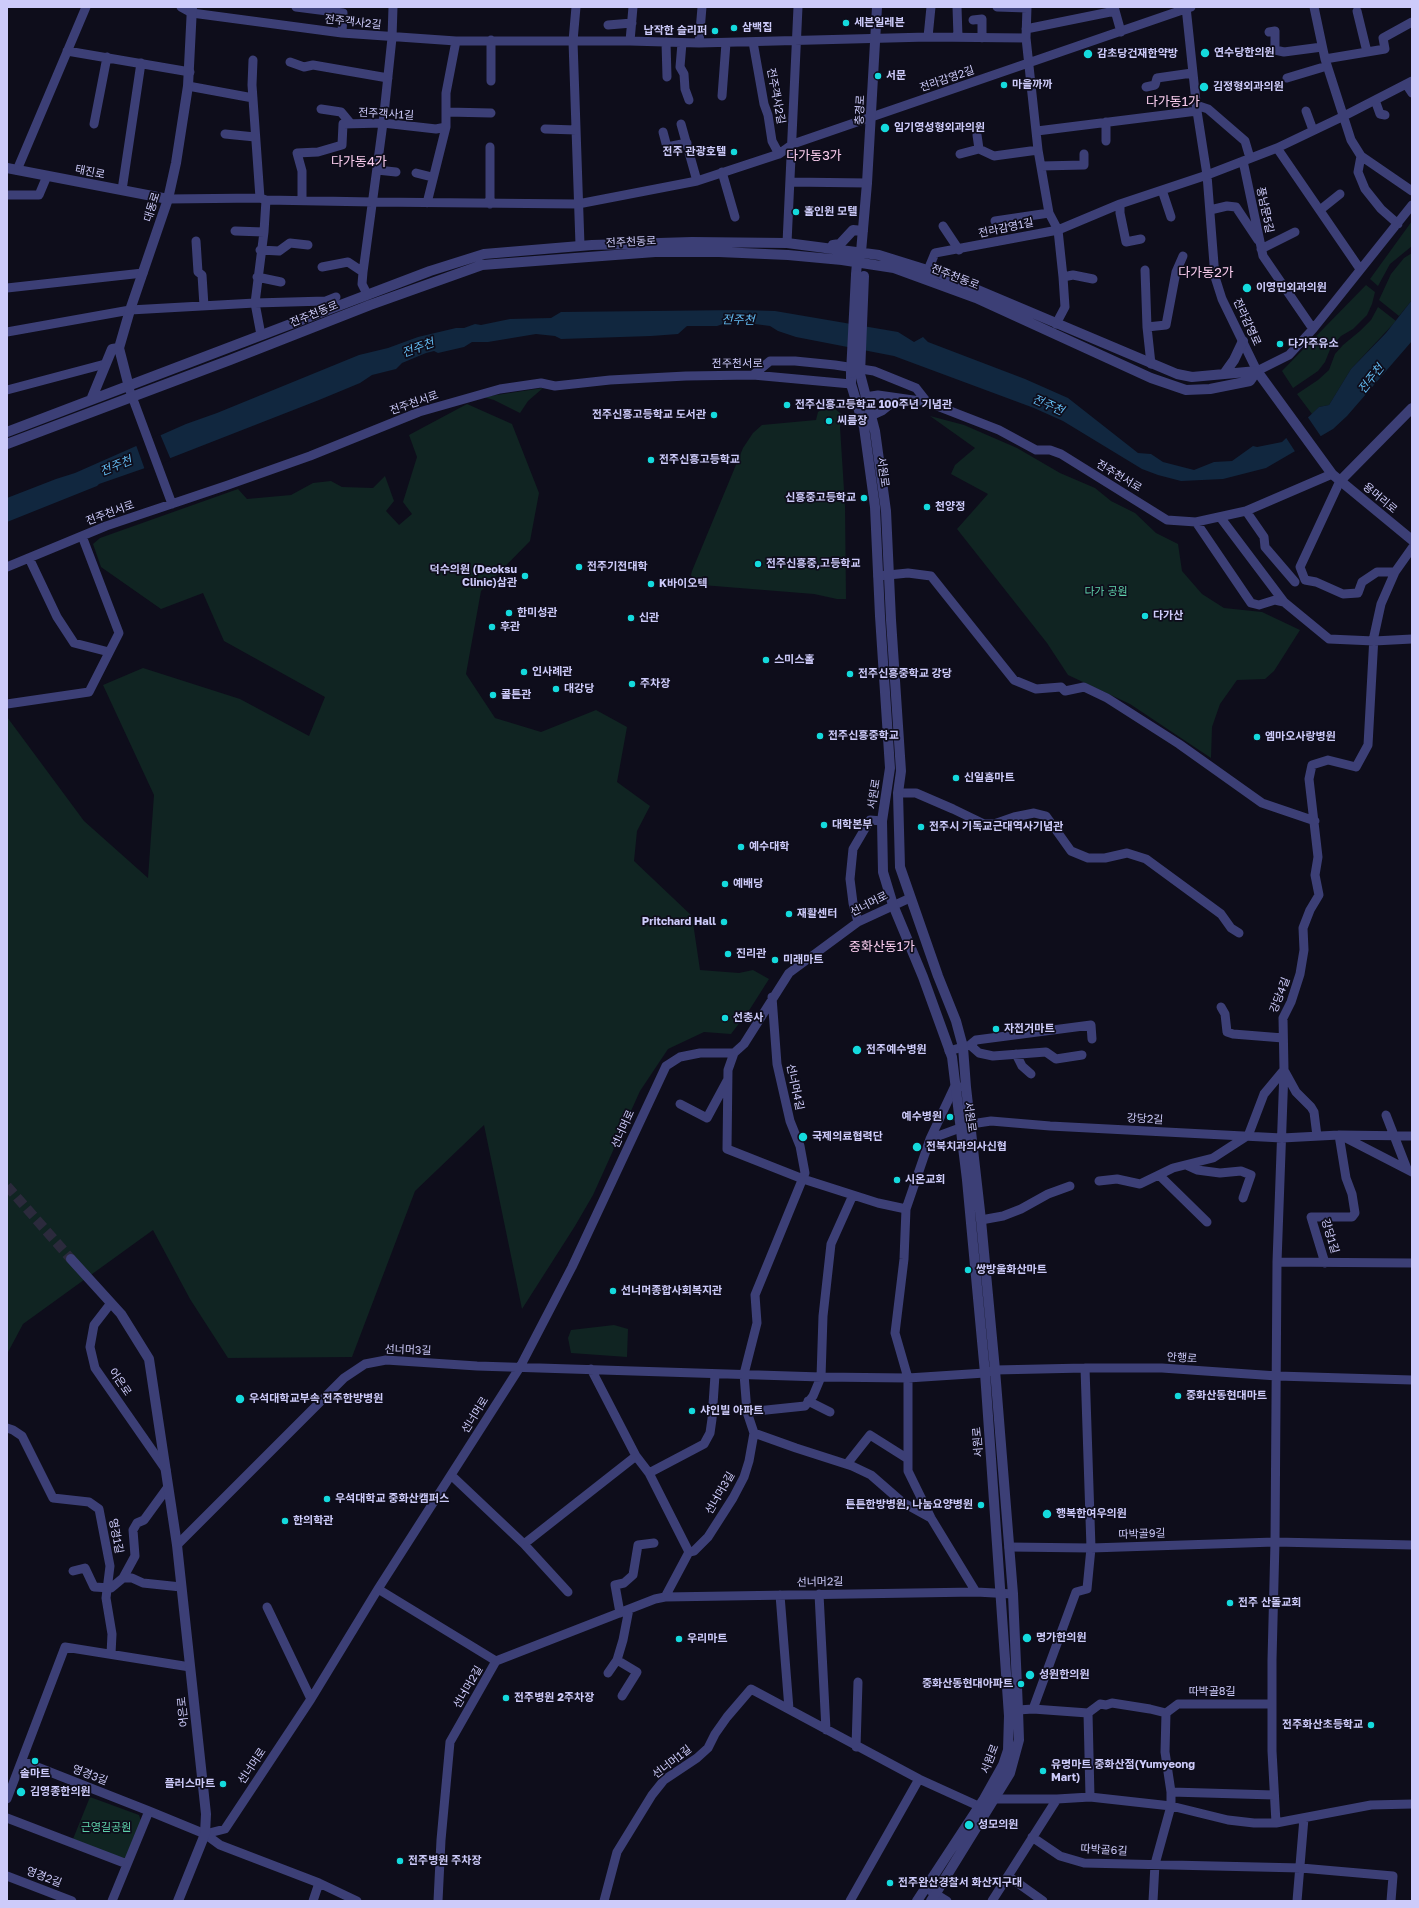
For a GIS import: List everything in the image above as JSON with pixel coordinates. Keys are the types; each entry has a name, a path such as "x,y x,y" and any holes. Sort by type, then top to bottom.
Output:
{"street":[{"path":"12,169 86,7"},
{"path":"181,7 192,10"},
{"path":"296,7 343,13 342,33"},
{"name":"전주객사2길","path":"367,294 362,284 363,272 383,123 392,38 393,7"},
{"path":"576,7 573,42 580,245"},
{"path":"630,41 633,7"},
{"path":"699,43 702,7"},
{"name":"전주객사2길","path":"793,144 798,7"},
{"name":"충경로","path":"855,374 861,252 872,117 877,7"},
{"path":"928,37 931,7"},
{"path":"957,7 958,37"},
{"path":"997,7 1027,7 1026,34 1038,150 1048,214 1058,230 1061,254 1064,307 1056,324"},
{"name":"전라감영2길","path":"872,117 1121,32 1188,7"},
{"name":"전라감영로","path":"1188,7 1192,73 1207,175 1215,277 1222,299 1257,371"},
{"path":"1314,7 1326,63 1344,116 1350,140 1361,156 1412,190"},
{"path":"876,38 982,38 1026,34 1093,11 1115,9 1121,32"},
{"name":"전주객사2길","path":"192,10 342,33 392,38 456,41 630,41 726,43 796,42 876,38"},
{"name":"대동로","path":"119,348 130,310 168,199 176,163 190,72 192,10"},
{"path":"1357,11 1367,52"},
{"path":"973,20 982,20 982,38"},
{"path":"1288,78 1326,63 1384,48 1383,38 1412,22"},
{"path":"608,25 632,23"},
{"path":"1269,32 1275,32 1275,50 1284,52 1322,47"},
{"path":"491,40 491,81"},
{"path":"427,203 432,177 446,128 446,93 456,41"},
{"path":"666,42 667,77"},
{"name":"전주객사2길","path":"754,42 764,104 768,115 772,141 779,154"},
{"path":"682,43 680,67 684,74 685,89 689,100"},
{"path":"722,96 726,43"},
{"path":"67,51 190,72"},
{"path":"94,124 107,58"},
{"path":"253,60 252,98 255,137 263,199 264,232 260,250 255,303 262,335"},
{"path":"290,62 304,67 313,65 388,78"},
{"path":"122,190 141,63"},
{"path":"1146,87 1155,85 1157,78 1192,73"},
{"path":"1207,175 1277,148 1344,116 1409,82 1412,93"},
{"path":"188,86 252,98"},
{"path":"1375,100 1380,114 1385,115"},
{"path":"1037,130 1106,122 1197,108"},
{"name":"풍남문5길","path":"1197,108 1208,109 1245,140 1246,160 1263,256 1313,328"},
{"path":"321,109 341,112 351,124"},
{"path":"1306,111 1313,130"},
{"path":"447,112 491,113"},
{"path":"168,199 578,204 697,181 779,154 793,144 872,117"},
{"path":"1106,122 1106,140"},
{"name":"전주객사1길","path":"302,200 302,171 297,153 318,152 342,144 343,124 383,123 436,129 446,128"},
{"path":"681,124 697,181"},
{"path":"545,129 576,130"},
{"path":"664,132 667,146 687,143"},
{"path":"225,134 255,137"},
{"path":"977,135 979,149"},
{"path":"787,243 793,144"},
{"path":"490,147 490,204"},
{"path":"1277,148 1360,269"},
{"path":"960,154 979,149 994,156 1038,150"},
{"path":"1041,166 1084,165 1084,154"},
{"path":"1361,156 1358,172 1365,189 1381,210 1398,224"},
{"name":"태진로","path":"12,169 168,199"},
{"path":"377,170 396,172"},
{"path":"416,172 432,177"},
{"path":"722,172 735,217"},
{"name":"전라감영1길","path":"928,270 935,253 959,250 1058,230 1120,204 1207,175"},
{"path":"7,196 39,195 47,176"},
{"path":"790,182 867,183"},
{"path":"1162,190 1171,217"},
{"path":"1320,210 1340,194"},
{"path":"1120,204 1120,213 1126,242 1140,239"},
{"name":"전주천동로","path":"7,432 430,271 484,254 580,245 692,242 787,243 832,250 861,252 892,258 928,270 997,297 1056,324 1177,374 1192,377 1257,371 1289,355 1337,300 1412,205"},
{"path":"1210,210 1227,206 1236,207 1239,209 1247,226 1261,246 1296,232"},
{"name":"전라감영1길","path":"995,221 1048,214"},
{"path":"943,226 959,250"},
{"path":"832,250 833,245 840,244 853,230 863,231"},
{"path":"235,231 264,232"},
{"path":"196,241 198,272 202,275 204,306"},
{"path":"260,250 279,251 290,243 308,245"},
{"name":"전주천동로","path":"7,444 134,402 370,305 482,265 655,252 719,252 788,255 894,268 969,295 1151,378 1186,390 1228,387 1250,381 1257,371"},
{"path":"1147,327 1166,325 1176,272 1183,256"},
{"path":"322,267 348,262 363,272"},
{"path":"1145,270 1147,327 1151,364"},
{"path":"7,288 143,273"},
{"path":"1063,277 1073,275 1093,279"},
{"path":"257,277 281,282"},
{"path":"7,332 130,310 255,303 326,301 336,297"},
{"path":"1224,374 1234,360 1242,341"},
{"path":"91,400 104,364 112,349 119,348 134,402 172,504"},
{"path":"754,375 770,361 835,364 874,371 916,388 927,402"},
{"path":"7,390 104,364"},
{"name":"용머리로","path":"1257,371 1323,464 1332,474 1412,540"},
{"name":"서원로","path":"855,374 851,384 864,427 875,507 890,768 882,821 883,872 893,906 923,977 952,1057 954,1088 967,1180 985,1373 998,1544 1010,1737 1008,1750 1003,1765 933,1897"},
{"name":"서원로","path":"855,374 865,397 875,431 886,511 888,575 901,772 898,793 900,867 938,976 966,1046 966,1086 981,1220 995,1370 1013,1594 1018,1710 1019,1740 1010,1773 994,1799 983,1805 917,1901"},
{"name":"전주천서로","path":"7,567 106,526 310,456 419,412 500,389 541,382 555,386 670,377 754,375 851,384"},
{"name":"전주천서로","path":"865,397 878,395 897,399 927,402 998,430 1036,450 1050,450 1061,454 1167,520 1196,522 1246,512 1332,474"},
{"path":"871,416 882,411 897,399"},
{"path":"1395,572 1377,572 1362,582 1358,593 1342,594 1316,582 1305,580 1300,568 1340,481 1411,412"},
{"path":"1246,512 1264,537 1265,547 1295,582"},
{"path":"1220,517 1284,602 1329,639 1374,641 1412,639"},
{"path":"1196,522 1251,603 1259,605 1275,600 1284,602"},
{"path":"7,704 89,692 119,633 82,536"},
{"path":"878,576 908,573 932,576 1014,680 1036,689 1061,687 1065,691 1084,687 1108,698 1179,744 1262,803 1315,821 1309,779 1312,766 1328,760 1356,768 1368,745 1374,641 1381,604 1395,572 1412,548"},
{"path":"29,558 57,618 74,643 109,652"},
{"path":"898,793 916,793 953,808 984,824 994,824 1014,817 1034,813 1046,816 1071,850 1088,858 1106,858 1128,853 1146,859 1221,914 1232,928 1239,933"},
{"path":"858,922 853,904 850,878 853,849 870,820 882,821"},
{"name":"강당4길","path":"1277,1262 1284,1070 1283,1018 1291,1002 1300,974 1304,950 1303,928 1310,910 1319,895 1315,875 1318,857 1315,821"},
{"name":"선너머로","path":"205,1834 225,1828 311,1699 378,1589 520,1367 572,1267 666,1066 684,1056 734,1053 744,1044 772,997 790,973 858,922 910,898"},
{"name":"선너머4길","path":"744,1374 757,1323 754,1295 805,1173 800,1146 790,1121 777,1064 772,997"},
{"path":"1220,1007 1225,1014 1227,1032 1233,1034 1283,1038"},
{"path":"950,1051 966,1046 976,1040 1091,1025 1092,1039"},
{"path":"966,1046 979,1054 993,1056 1046,1052 1056,1059 1082,1055"},
{"path":"734,1053 728,1070 727,1149 803,1179 878,1204 906,1209"},
{"path":"1016,1054 1022,1066 1031,1074"},
{"path":"1099,1181 1117,1179 1140,1184 1173,1168 1213,1158 1247,1136 1264,1094 1284,1070 1296,1092 1311,1106 1314,1112 1318,1136"},
{"path":"680,1104 707,1118 728,1079"},
{"path":"966,1086 954,1088 930,1139 906,1209 904,1259 895,1333 908,1378 908,1471 931,1518 976,1592"},
{"path":"1386,1115 1409,1171"},
{"name":"강당2길","path":"971,1124 991,1121 1282,1138 1340,1135 1412,1136"},
{"path":"930,1139 960,1128"},
{"path":"1340,1135 1409,1171"},
{"name":"강당1길","path":"1325,1263 1311,1217 1352,1217 1355,1214 1352,1194 1346,1178 1340,1135"},
{"path":"1186,1165 1197,1170 1220,1173 1241,1171 1252,1175 1243,1198"},
{"path":"1159,1175 1207,1222"},
{"path":"981,1220 1009,1214 1048,1194 1070,1186"},
{"path":"747,1412 805,1406 821,1377 822,1337 831,1244 853,1195"},
{"name":"어은로","path":"71,1259 121,1314 149,1360 177,1545 206,1814 205,1834 178,1901"},
{"path":"1276,1823 1272,1704 1277,1376 1277,1262 1412,1263"},
{"name":"어은로","path":"111,1303 94,1325 90,1346 95,1368 166,1470"},
{"name":"선너머3길","path":"177,1545 344,1378 365,1364 386,1360 715,1375 744,1374 821,1377 908,1378 985,1373"},
{"path":"1033,1709 1076,1592 1087,1589 1091,1548 1084,1368"},
{"name":"안행로","path":"985,1373 995,1370 1162,1368 1277,1376 1412,1380"},
{"path":"592,1369 636,1456 649,1473 689,1552 665,1597"},
{"path":"744,1374 747,1412 754,1433 847,1464 871,1476 902,1502 931,1518"},
{"path":"649,1473 704,1444 710,1433 715,1375"},
{"path":"808,1401 830,1412"},
{"name":"영경1길","path":"7,1428 22,1436 53,1498 90,1502 99,1509 110,1566 106,1598 112,1634 112,1654"},
{"name":"선너머3길","path":"689,1552 694,1551 708,1537 733,1498 744,1477 754,1433"},
{"path":"847,1464 870,1435 908,1459"},
{"path":"524,1544 636,1456"},
{"path":"451,1475 524,1544 568,1592"},
{"path":"72,1571 85,1568 94,1586 111,1588 123,1578 134,1556 133,1530 137,1523 144,1520 168,1486"},
{"name":"따박골9길","path":"1009,1547 1091,1548 1275,1542 1412,1545"},
{"path":"620,1613 615,1585 624,1583 633,1575 638,1545 654,1543"},
{"path":"123,1578 132,1578 142,1582 181,1587"},
{"path":"378,1589 496,1661"},
{"name":"선너머2길","path":"438,1901 441,1840 450,1742 496,1661 629,1609 665,1597 976,1592 1013,1594"},
{"path":"819,1594 826,1730"},
{"path":"780,1595 789,1709"},
{"path":"267,1606 311,1699"},
{"path":"608,1673 617,1660 623,1640 629,1609"},
{"path":"7,1800 10,1781 22,1761 66,1647 190,1667"},
{"path":"617,1660 637,1672 622,1696"},
{"path":"856,1747 858,1682"},
{"name":"선너머1길","path":"604,1901 617,1852 652,1795 664,1780 697,1758 708,1748 719,1728 751,1689 856,1747 919,1779 983,1805"},
{"path":"1018,1710 1033,1709 1088,1713 1100,1704 1119,1703 1166,1713 1165,1752 1171,1792 1171,1806 1155,1864 1153,1901"},
{"name":"따박골8길","path":"1166,1713 1178,1704 1272,1704"},
{"path":"1088,1713 1090,1797"},
{"name":"영경3길","path":"22,1761 205,1834"},
{"path":"850,1901 919,1779"},
{"path":"1171,1792 1274,1795"},
{"path":"994,1799 1057,1799 1090,1797 1171,1806 1228,1820 1254,1823 1276,1823 1371,1804 1412,1804"},
{"path":"992,1901 1057,1799"},
{"path":"112,1901 149,1811"},
{"path":"7,1818 127,1864"},
{"path":"1298,1901 1304,1818"},
{"path":"205,1834 220,1845 320,1883 357,1901"},
{"name":"따박골6길","path":"1032,1837 1060,1856 1084,1863 1301,1868 1393,1876 1391,1901"},
{"name":"영경2길","path":"7,1876 72,1901"},
{"path":"1008,1876 1043,1901"},
{"path":"313,1901 320,1883"},
{"path":"926,1888 933,1897 947,1901"}],"green space":[{"path":"1412,221 1412,246 1390,264 1378,286 1370,279"},
{"path":"1412,253 1412,300 1399,316 1379,300 1391,274 1404,258"},
{"path":"1366,285 1375,292 1367,315 1353,329 1341,336 1331,347 1325,362 1318,371 1293,388 1282,371"},
{"path":"1378,307 1396,321 1351,369 1329,405 1319,407 1312,414 1297,394 1318,380 1329,370 1335,354 1371,320"},
{"path":"543,388 528,401 520,413 494,400 483,397"},
{"path":"467,404 512,424 539,493 530,541 481,591 466,674 495,718 541,732 596,710 627,727 617,782 650,806 637,831 634,861 692,916 700,970 739,973 753,970 769,979 750,1009 731,1034 704,1032 668,1049 640,1091 593,1195 522,1309 484,1125 415,1191 352,1357 228,1358 190,1299 153,1230 23,1324 7,1354 7,717 84,821 148,878 154,795 103,685 143,668 240,699 309,736 325,697 224,641 203,593 161,609 101,567 93,544 100,538 238,489 247,499 291,495 313,483 331,481 342,487 373,488 385,476 394,501 386,511 399,525 412,514 403,502 417,457 409,435"},
{"path":"826,407 834,408 841,414 842,419 840,427 845,506 846,599 837,599 814,594 702,585 695,582 691,575 692,571 743,448 753,433 762,425 816,420 818,412"},
{"name":"다가 공원","path":"930,416 964,425 1017,448 1060,473 1095,488 1111,501 1135,513 1156,533 1178,544 1182,571 1202,594 1224,608 1262,612 1300,630 1274,671 1265,679 1237,680 1220,704 1212,727 1211,758 1130,704 1068,675 1047,643 957,529 988,494 951,474 955,465 975,448"},
{"path":"614,1325 628,1329 627,1357 571,1353 568,1338 571,1330"},
{"name":"근영길공원","path":"90,1797 139,1815 141,1821 125,1860 73,1839"}],"water":[{"name":"전주천","path":"1412,300 1412,341 1347,416 1333,429 1266,468 1223,479 1181,481 1158,475 1142,469 1063,421 1034,408 894,356 796,337 778,331 770,326 732,321 717,326 687,326 678,334 651,336 561,339 555,336 536,334 488,342 472,342 464,347 438,353 434,351 426,353 402,363 396,369 372,375 360,383 319,400 145,468 99,484 7,522 7,498 75,473 186,424 217,413 359,355 388,348 418,337 456,328 464,328 475,324 481,325 510,319 551,318 561,312 775,311 898,332 914,342 923,337 928,342 1025,379 1068,398 1138,453 1151,454 1163,462 1194,470 1214,462 1232,461 1253,446 1257,447 1282,442 1319,407 1329,405 1351,369 1386,333"}],"pier":[{"path":"1307,416 1322,438 1296,453 1285,436"},
{"path":"160,434 171,460 145,470 136,445"}],"tunnel":[{"path":"7,1186 71,1259"}],"place":[{"name":"세븐일레븐","path":"846,23"},
{"name":"삼백집","path":"734,28"},
{"name":"납작한 슬리퍼","path":"715,31"},
{"name":"연수당한의원","path":"1205,53"},
{"name":"감초당건재한약방","path":"1088,54"},
{"name":"서문","path":"878,76"},
{"name":"마을까까","path":"1004,85"},
{"name":"김정형외과의원","path":"1204,87"},
{"name":"임기영성형외과의원","path":"885,128"},
{"name":"전주 관광호텔","path":"734,152"},
{"name":"홀인원 모텔","path":"796,212"},
{"name":"이영민외과의원","path":"1247,288"},
{"name":"다가주유소","path":"1280,344"},
{"name":"전주신흥고등학교 100주년 기념관","path":"787,405"},
{"name":"전주신흥고등학교 도서관","path":"714,415"},
{"name":"씨름장","path":"829,421"},
{"name":"전주신흥고등학교","path":"651,460"},
{"name":"신흥중고등학교","path":"864,498"},
{"name":"천양정","path":"927,507"},
{"name":"전주신흥중,고등학교","path":"758,564"},
{"name":"전주기전대학","path":"579,567"},
{"name":"덕수의원 (Deoksu Clinic)삼관","path":"525,576"},
{"name":"K바이오텍","path":"651,584"},
{"name":"한미성관","path":"509,613"},
{"name":"다가산","path":"1145,616"},
{"name":"신관","path":"631,618"},
{"name":"후관","path":"492,627"},
{"name":"스미스홀","path":"766,660"},
{"name":"인사례관","path":"524,672"},
{"name":"전주신흥중학교 강당","path":"850,674"},
{"name":"주차장","path":"632,684"},
{"name":"대강당","path":"556,689"},
{"name":"콜튼관","path":"493,695"},
{"name":"전주신흥중학교","path":"820,736"},
{"name":"엠마오사랑병원","path":"1257,737"},
{"name":"신일홈마트","path":"956,778"},
{"name":"대학본부","path":"824,825"},
{"name":"전주시 기독교근대역사기념관","path":"921,827"},
{"name":"예수대학","path":"741,847"},
{"name":"예배당","path":"725,884"},
{"name":"재활센터","path":"789,914"},
{"name":"Pritchard Hall","path":"724,922"},
{"name":"진리관","path":"728,954"},
{"name":"미래마트","path":"775,960"},
{"name":"선충사","path":"725,1018"},
{"name":"자전거마트","path":"996,1029"},
{"name":"전주예수병원","path":"857,1050"},
{"name":"예수병원","path":"950,1117"},
{"name":"국제의료협력단","path":"803,1137"},
{"name":"전북치과의사신협","path":"917,1147"},
{"name":"시온교회","path":"897,1180"},
{"name":"쌍방울화산마트","path":"968,1270"},
{"name":"선너머종합사회복지관","path":"613,1291"},
{"name":"중화산동현대마트","path":"1178,1396"},
{"name":"우석대학교부속 전주한방병원","path":"240,1399"},
{"name":"샤인빌 아파트","path":"692,1411"},
{"name":"우석대학교 중화산캠퍼스","path":"327,1499"},
{"name":"튼튼한방병원, 나눔요양병원","path":"981,1505"},
{"name":"행복한여우의원","path":"1047,1514"},
{"name":"한의학관","path":"285,1521"},
{"name":"전주 산돌교회","path":"1230,1603"},
{"name":"명가한의원","path":"1027,1638"},
{"name":"우리마트","path":"679,1639"},
{"name":"성원한의원","path":"1030,1675"},
{"name":"중화산동현대아파트","path":"1021,1684"},
{"name":"전주병원 2주차장","path":"506,1698"},
{"name":"전주화산초등학교","path":"1371,1725"},
{"name":"솔마트","path":"35,1761"},
{"name":"유명마트 중화산점(Yumyeong Mart)","path":"1043,1771"},
{"name":"플러스마트","path":"223,1784"},
{"name":"김영종한의원","path":"21,1792"},
{"name":"성모의원","path":"969,1825"},
{"name":"전주병원 주차장","path":"400,1861"},
{"name":"전주완산경찰서 화산지구대","path":"890,1883"}],"district":[{"name":"다가동1가","path":"1173,102"},
{"name":"다가동3가","path":"814,156"},
{"name":"다가동4가","path":"359,162"},
{"name":"다가동2가","path":"1206,273"},
{"name":"중화산동1가","path":"882,947"}]}
